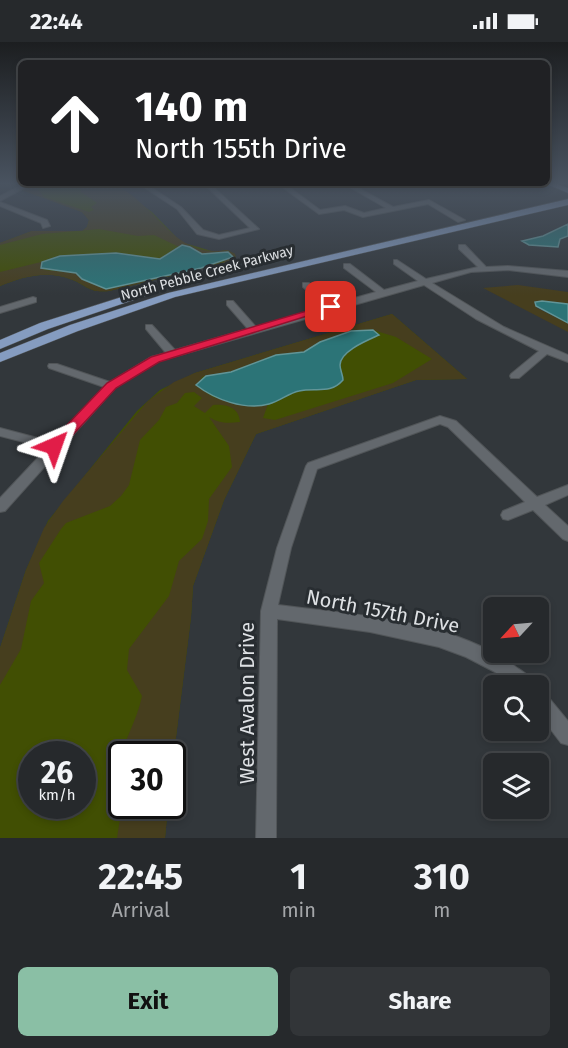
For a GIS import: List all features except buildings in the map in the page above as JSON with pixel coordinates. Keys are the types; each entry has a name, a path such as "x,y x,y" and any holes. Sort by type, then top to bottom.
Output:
{"main road":[{"name":"North Pebble Creek Parkway","path":"0,358 145,303 331,254 469,221"},
{"name":"North Pebble Creek Parkway","path":"0,345 44,326 144,292 331,254"}],"street":[{"path":"42,221 46,226"},
{"path":"191,221 200,232 219,237 255,230 246,221"},
{"path":"462,247 483,268"},
{"path":"397,262 456,304 545,351 568,359"},
{"path":"347,266 383,292"},
{"path":"0,507 111,386 138,368 172,353 383,292 483,268 535,269 568,274"},
{"path":"306,285 331,307"},
{"path":"0,310 33,300"},
{"path":"230,303 253,329"},
{"path":"149,327 172,353"},
{"path":"515,376 545,351"},
{"path":"53,366 111,386"},
{"name":"West Avalon Drive","path":"266,838 269,611 284,548 312,466 440,420 452,424 536,504"},
{"path":"0,432 54,446"},
{"path":"508,515 568,490"},
{"path":"536,504 568,535"},
{"name":"North 157th Drive","path":"269,611 449,640 488,658 511,675"},
{"path":"549,712 568,736"}],"green space":[{"path":"89,221 161,221 181,242 215,252 227,250 235,254 236,260 109,291 92,290 70,279 52,275 25,277 0,286 0,243 32,231 82,231 87,227"},
{"path":"392,314 467,379 416,380 256,434 224,500 193,586 176,741 108,741 108,819 167,819 165,838 0,838 0,648 26,570 48,521 137,411 160,390 195,373"}],"sand":[{"path":"89,221 159,221 192,246 208,251 227,250 235,254 236,260 109,291 92,290 76,281 52,275 25,277 0,286 0,272 41,262 44,270 76,273 82,279 106,289 224,262 222,252 202,254 190,247 177,246 154,235 138,236 99,229 83,230"},
{"path":"32,231 76,231 42,234 0,245 0,243"},
{"path":"518,285 568,292 568,304 542,301 534,303 537,308 568,323 568,332 483,288"},
{"path":"392,314 467,379 416,380 256,434 224,500 193,586 176,741 126,741 142,696 127,670 129,649 169,596 179,561 202,539 208,521 209,499 232,467 229,446 209,417 220,422 240,422 234,410 223,405 213,405 205,413 194,406 202,398 194,392 185,393 177,403 166,407 159,420 140,440 129,485 121,496 110,506 66,523 39,563 44,583 31,601 21,649 0,685 0,648 26,570 44,528 63,501 148,401 174,382 195,373","holes":["373,330 396,337 432,359 393,383 275,420 263,418 268,404 239,404 213,397 198,387 202,377 231,372 276,355 304,352 320,342 348,332"]},
{"path":"120,819 167,819 165,838 117,838"}],"water":[{"path":"568,224 568,236 560,239 558,247 529,245 522,241 543,236"},
{"path":"182,245 202,254 228,252 233,257 201,268 106,289 82,279 76,273 41,268 42,262 60,256 116,253 160,259"},
{"path":"535,302 568,304 568,323 536,306"},
{"path":"373,330 379,335 355,347 345,355 340,365 343,380 328,389 299,391 269,404 250,406 221,399 196,385 206,376 231,372 276,355 304,352 320,342 351,331"}],"route":[{"path":"54,446 111,386 155,359 331,307"}]}
